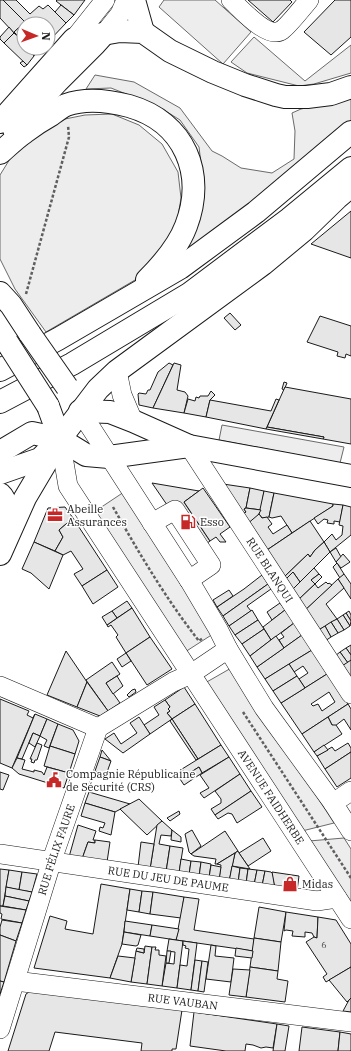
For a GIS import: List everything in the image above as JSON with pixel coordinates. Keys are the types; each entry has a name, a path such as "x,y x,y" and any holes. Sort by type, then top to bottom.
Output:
{"main road":[{"path":"134,0 143,32"},
{"path":"0,122 74,39 120,31 143,32 170,51 213,72 244,85 276,95 286,97 331,94 351,87"},
{"path":"0,150 11,132 104,34"},
{"path":"0,153 25,132 66,105 84,101 118,103 136,108 153,116 169,128 182,144 190,158 194,178 192,207 186,226 179,240 161,266 130,298"},
{"path":"0,370 58,339 180,268 256,212 351,132"},
{"path":"0,402 72,364 189,294 289,219 351,168"},
{"path":"3,547 25,498 60,439 98,389 117,370 264,264 304,230 336,198 351,186"},
{"path":"0,282 15,312 67,387 80,411"},
{"path":"3,337 48,406 60,439"},
{"path":"80,411 110,412 189,446 351,476"},
{"path":"0,452 32,433 60,439 86,455 109,457 189,446"},
{"path":"0,473 40,459 60,439"},
{"path":"0,494 3,497 6,506 3,547"}],"street":[{"path":"74,39 105,0"},
{"path":"104,34 120,14 126,0"},
{"path":"231,0 264,30 273,32 281,31 309,0"},
{"path":"117,370 122,395 133,421"},
{"path":"80,411 189,580 228,649 264,708 348,826"},
{"name":"AVENUE FAIDHERBE","path":"60,439 68,486 79,505 351,919"},
{"name":"RUE BLANQUI","path":"189,446 351,694"},
{"path":"152,523 175,510 211,564 189,580"},
{"path":"0,686 98,728 173,682 191,674 228,649"},
{"name":"RUE FÉLIX FAURE","path":"0,1029 51,862 98,728"},
{"path":"333,803 351,791"},
{"name":"RUE DU JEU DE PAUME","path":"0,854 317,901 337,898"},
{"name":"RUE VAUBAN","path":"15,981 351,1022"}],"path":[{"path":"15,312 69,137 66,105"},
{"path":"113,507 145,564 199,641 218,629"},
{"path":"218,716 264,708"},
{"path":"242,712 351,878"},
{"path":"300,841 320,830 348,826"}],"shaded area":[{"path":"164,0 215,0 251,32 223,64 159,7"},
{"path":"254,37 305,81 351,45 351,73 314,84 299,86 247,73 231,62"},
{"path":"95,75 134,82 180,108 212,151 241,168 272,173 294,159 295,131 292,113 301,109 351,99 351,124 192,249 182,252 204,188 199,147 180,120 159,107 111,88 86,89"},
{"path":"112,114 139,125 162,144 178,172 181,198 177,223 167,246 149,268 135,280 46,332 15,289 0,259 0,175 13,154 55,121 85,115"},
{"path":"222,425 344,447 340,463 219,440"},
{"path":"124,492 213,634 185,652 94,512"},
{"path":"233,667 334,823 302,831 205,683"},
{"path":"344,838 351,849 351,906 309,841"}],"building":[{"path":"0,0 3,0 19,16 16,16 16,30 14,33 0,18"},
{"path":"3,0 16,0 30,14 39,6 43,9 48,5 66,23 56,34 56,16 19,16"},
{"path":"85,0 74,15 56,1"},
{"path":"248,0 290,0 292,2 273,22"},
{"path":"335,0 351,0 351,37 331,55 304,32"},
{"path":"61,5 74,15 66,23 55,12"},
{"path":"9,27 14,33 4,43 0,37"},
{"path":"14,33 16,35 16,54 4,43"},
{"path":"18,56 34,56 27,65"},
{"path":"23,61 27,65 24,67 20,63"},
{"path":"351,211 351,258 311,244"},
{"path":"230,313 241,325 235,330 224,318"},
{"path":"320,316 351,326 351,356 346,354 345,358 337,356 338,352 307,342"},
{"path":"169,363 173,365 153,408 139,405 138,394 146,394 148,390 150,390 158,372"},
{"path":"174,363 181,365 177,390 185,392 188,396 184,413 153,408"},
{"path":"284,382 287,383 284,390 282,389"},
{"path":"285,387 351,399 351,444 323,439 324,437 267,427"},
{"path":"211,391 215,395 210,400 206,417 184,413 188,399 195,401 196,397 199,398 200,396 208,396"},
{"path":"276,399 279,400 266,429 206,417 210,400 271,411"},
{"path":"267,427 324,437 323,439 266,429"},
{"name":"Esso","path":"152,483 199,491 184,502 210,541 198,550"},
{"path":"223,484 250,488 246,508 244,509 246,512 240,516"},
{"path":"203,488 230,527 220,534 226,542 220,542 216,537 210,541 184,502"},
{"path":"250,488 264,491 261,510 246,508"},
{"path":"264,491 274,493 269,517 262,518 259,514"},
{"path":"274,493 333,504 333,506 292,533 281,516 272,518 269,517"},
{"path":"333,504 343,505 340,522 334,521 334,524 327,523 328,520 324,519 318,524 314,518 333,506"},
{"path":"343,505 351,507 351,535 330,552 324,542 332,534 336,540 342,535 343,526 339,525"},
{"path":"65,507 73,518 59,530 63,537 55,551 34,542 48,508"},
{"path":"244,509 261,510 257,517 246,525 240,516 246,512"},
{"path":"259,514 262,518 267,517 272,524 268,527 273,534 287,525 292,533 264,552 246,525"},
{"path":"73,518 107,570 82,586 74,574 83,569 71,551 63,555 55,551 63,537 59,530"},
{"path":"310,521 324,542 310,557 308,554 282,579 264,552"},
{"path":"34,542 63,555 49,589 31,573 22,569"},
{"path":"324,542 330,552 300,582 293,572 284,581 282,579 308,554 310,557"},
{"path":"336,548 341,557 336,562 330,552"},
{"path":"343,554 350,562 341,568 336,562"},
{"path":"337,563 344,574 340,578 333,567"},
{"path":"314,568 319,574 311,580 315,584 297,601 291,591"},
{"path":"107,570 118,587 93,604 82,586"},
{"path":"293,572 300,582 291,591 284,581"},
{"path":"319,574 322,577 315,584 311,580"},
{"path":"344,574 351,584 351,599 338,579"},
{"path":"262,575 268,584 223,616 217,607"},
{"path":"338,579 344,588 326,604 337,619 317,631 304,611"},
{"path":"326,582 332,585 304,611 297,601 315,584 318,588"},
{"path":"268,584 271,589 247,606 251,611 229,626 223,616"},
{"path":"229,590 233,596 217,607 213,600"},
{"path":"127,601 132,608 117,618 112,611"},
{"path":"280,603 285,610 272,620 267,612"},
{"path":"132,608 150,637 126,653 116,637 118,635 111,625 108,627 107,625"},
{"path":"252,610 258,620 235,635 229,626"},
{"path":"285,610 294,623 271,640 263,627"},
{"path":"112,611 117,618 107,625 102,617"},
{"path":"349,611 351,615 351,621 346,613"},
{"path":"346,613 351,621 350,626 343,615"},
{"path":"343,615 350,626 344,630 337,619"},
{"path":"337,619 344,630 338,633 331,622"},
{"path":"258,620 264,629 242,644 235,635"},
{"path":"331,622 338,633 331,637 325,626"},
{"path":"294,623 302,635 284,648 279,640 284,637 281,633"},
{"path":"325,626 331,637 325,641 317,631"},
{"path":"264,629 271,640 250,656 242,644"},
{"path":"302,635 312,650 265,679 257,667"},
{"path":"276,636 284,648 257,667 250,656"},
{"path":"150,637 172,669 147,685 126,653"},
{"path":"351,645 351,655 346,648"},
{"path":"346,648 351,655 351,660 348,663 340,652"},
{"path":"312,650 327,674 305,688 299,679 308,673 303,666 294,672 289,664"},
{"path":"66,651 87,682 77,707 47,695"},
{"path":"340,652 348,663 342,666 335,656"},
{"path":"126,653 131,661 122,667 117,659"},
{"path":"351,660 351,679 342,666"},
{"path":"112,662 120,674 106,683 120,703 108,711 86,680"},
{"path":"289,664 297,676 273,691 265,679"},
{"path":"327,674 348,704 302,734 281,703","holes":["329,692 335,702 322,711 318,704 313,706 311,704"]},
{"path":"117,676 123,686 113,694 106,683"},
{"path":"297,676 305,688 281,703 273,691"},
{"path":"87,682 108,711 100,716 77,707"},
{"path":"184,687 195,704 172,719 167,713 170,711 168,709 170,707 165,700"},
{"path":"135,689 136,692 129,697 127,695 132,690"},
{"path":"0,699 29,711 27,715 33,718 35,714 12,768 0,763"},
{"path":"165,700 170,707 168,709 170,711 167,713 172,719 150,734 144,725 159,715 154,707"},
{"path":"195,704 221,745 198,759 172,719"},
{"path":"348,704 351,709 351,730 344,719 335,726 332,725 328,717"},
{"path":"35,714 47,719 40,736 33,733 22,759 17,758"},
{"path":"139,717 150,734 123,753 105,739 114,733 121,744 137,733 130,723"},
{"path":"328,717 332,725 336,725 342,734 314,752 302,734"},
{"path":"47,719 58,724 49,748 44,746 47,740 40,736"},
{"path":"172,719 198,759 196,760 170,721"},
{"path":"58,724 73,730 79,741 75,754 50,746"},
{"path":"33,733 40,736 35,747 29,743"},
{"path":"37,743 42,745 37,760 35,760 34,763 31,762 32,759 30,759"},
{"path":"348,743 351,748 351,752 325,769 317,756 332,747 335,751"},
{"path":"221,745 229,757 202,773 199,767 180,779 177,774 183,771 182,769"},
{"path":"324,745 328,750 317,756 314,752"},
{"path":"50,746 75,754 69,773 44,766"},
{"path":"102,750 111,761 100,757"},
{"path":"351,752 351,778 337,787 325,769"},
{"path":"100,757 111,761 106,775 95,771"},
{"path":"229,757 240,774 204,798 200,793 209,788 200,775"},
{"path":"17,758 25,760 22,769 42,772 44,775 47,767 69,773 64,788 19,774 12,768"},
{"path":"199,767 202,773 184,785 180,779"},
{"path":"0,772 9,775 3,790 0,789"},
{"path":"240,774 251,791 215,815 211,809 221,803 221,799 215,791"},
{"path":"251,791 262,807 237,823 232,814 228,813 218,819 215,815"},
{"path":"89,792 130,804 115,812 85,803"},
{"path":"139,799 162,821 147,835 120,809"},
{"path":"85,803 115,812 111,835 99,831 100,827 103,828 105,823 81,816"},
{"path":"179,811 180,814 170,821 167,818"},
{"path":"162,821 172,830 171,836 161,835 159,844 170,846 166,872 150,869 157,825"},
{"path":"78,825 96,831 93,840 95,840 95,843 88,842 82,859 69,857"},
{"path":"172,830 181,837 181,842 171,840"},
{"path":"192,830 201,846 191,854 189,852 185,834"},
{"path":"225,831 238,851 217,864 215,864 216,859 194,856 191,854"},
{"path":"263,838 271,851 248,866 239,853"},
{"path":"95,840 110,842 107,862 82,859 88,842 95,843"},
{"path":"141,842 154,844 150,869 138,867"},
{"path":"170,846 183,848 179,873 166,872"},
{"path":"238,851 250,869 232,866 235,853"},
{"path":"235,853 229,882 219,880 221,865 217,864"},
{"path":"181,859 191,861 189,875 179,873"},
{"path":"191,861 201,862 199,877 189,875"},
{"path":"201,862 211,864 209,878 199,877"},
{"path":"211,865 221,867 219,880 209,878"},
{"path":"232,866 240,868 238,883 229,882"},
{"path":"240,868 248,869 246,884 238,883"},
{"path":"0,869 9,870 3,906 0,906"},
{"path":"248,869 257,870 254,885 246,884"},
{"path":"9,870 22,872 19,890 6,887"},
{"path":"257,870 265,871 262,886 254,885"},
{"path":"265,871 273,874 275,888 262,886"},
{"path":"22,872 37,874 32,892 19,890"},
{"path":"272,872 299,876 297,891 275,888"},
{"path":"101,884 130,889 122,944 110,978 34,968 50,916 67,921 65,929 93,934"},
{"path":"6,887 32,892 29,901 5,896"},
{"path":"130,889 142,891 139,912 127,910"},
{"path":"142,891 153,892 150,914 139,912"},
{"path":"153,892 184,897 181,918 150,914"},
{"path":"5,896 29,901 26,910 3,906"},
{"path":"184,897 199,899 194,930 254,939 253,951 176,940"},
{"path":"0,906 26,910 22,923 1,919 2,914 0,913"},
{"path":"259,907 286,912 281,942 254,938"},
{"path":"286,912 318,917 317,938 314,937 312,933 305,932 305,937 292,936 293,931 284,931"},
{"path":"318,917 336,920 351,944 351,967 326,982 323,977 327,974 306,942 314,937 317,938"},
{"path":"2,920 22,923 16,941 0,935"},
{"path":"125,921 152,925 150,936 124,932"},
{"path":"152,925 179,929 176,940 150,936"},
{"path":"124,932 141,935 138,945 122,944"},
{"path":"0,935 16,941 4,982 0,981"},
{"path":"254,938 281,942 278,971 250,967"},
{"path":"169,939 183,941 177,988 162,986 166,963 174,964 175,952 167,951"},
{"path":"183,941 197,943 191,990 177,988 180,965 187,966 189,949 185,948 186,946 183,945"},
{"path":"211,945 216,946 215,956 234,958 231,982 206,979"},
{"path":"145,946 152,947 147,984 131,982 136,951 144,953"},
{"path":"152,947 156,947 155,950 159,950 159,955 166,956 162,986 147,984"},
{"path":"137,948 144,949 144,953 136,951"},
{"path":"236,948 253,951 252,958 235,956"},
{"path":"167,951 171,951 169,963 166,963"},
{"path":"118,956 135,958 131,982 110,978"},
{"path":"195,960 202,961 198,991 191,990"},
{"path":"202,961 208,962 204,992 198,991"},
{"path":"250,967 278,971 277,979 288,981 285,1002 246,997"},
{"path":"351,967 351,998 347,1002 329,980"},
{"path":"233,969 250,970 246,997 229,995"},
{"path":"0,981 4,982 0,994"},
{"path":"32,990 182,1010 176,1049 172,1049 172,1051 141,1051 142,1043 55,1032 49,1051 8,1051 26,994"},
{"path":"351,998 351,1012 343,1011 349,1000"},
{"path":"194,1012 277,1024 273,1048 261,1048 246,1044 245,1051 226,1051 190,1046"},
{"path":"277,1024 289,1026 285,1051 273,1051"},
{"path":"302,1027 340,1032 338,1051 299,1051"},
{"path":"340,1032 351,1034 351,1051 338,1051"}],"place":[{"name":"Abeille Assurances","path":"55,515"},
{"name":"Esso","path":"188,522"},
{"name":"Compagnie Républicaine de Sécurité (CRS)","path":"54,780"},
{"name":"Midas","path":"290,884"}]}
